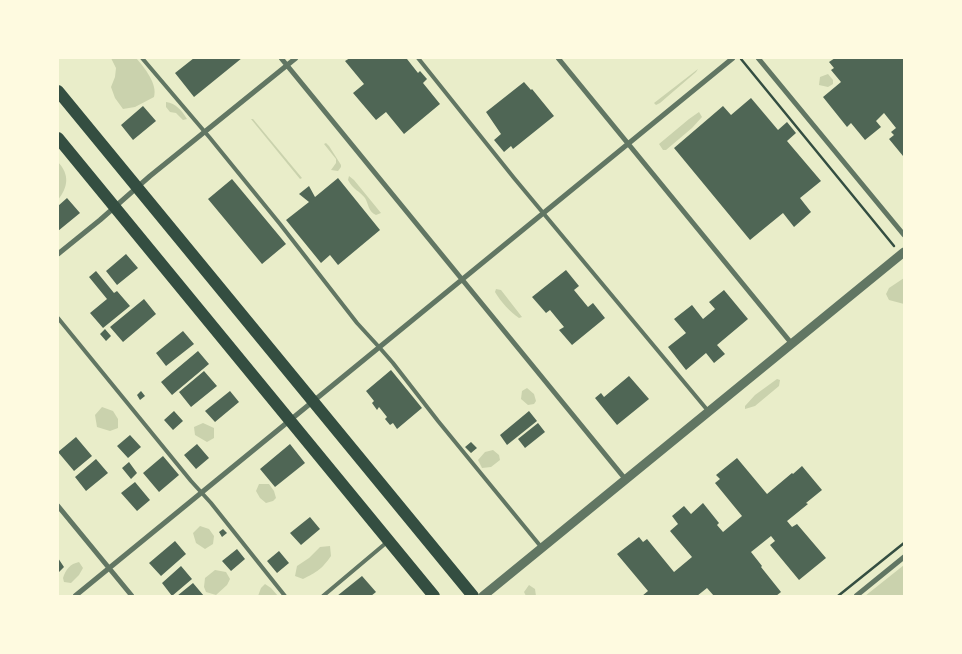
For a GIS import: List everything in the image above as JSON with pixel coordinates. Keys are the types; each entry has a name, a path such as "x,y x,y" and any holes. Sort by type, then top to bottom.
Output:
{"highway":[{"path":"58,91 473,596"},
{"path":"58,138 434,596"}],"street":[{"path":"280,58 626,480"},
{"path":"58,254 296,58"},
{"path":"558,58 792,344"},
{"path":"75,596 733,58"},
{"path":"758,58 904,235"},
{"path":"483,596 903,253"},
{"path":"58,506 132,596"},
{"path":"856,596 904,556"}],"lane":[{"path":"142,58 210,138 357,323 408,381 438,421 542,548"},
{"path":"418,58 543,213 709,412"},
{"path":"58,318 285,596"},
{"path":"323,596 388,541"}],"path":[{"path":"739,58 903,253"},
{"path":"838,596 904,543"}],"green space":[{"path":"111,58 136,58 152,81 155,92 154,97 135,107 123,109 115,98 111,87 116,68"},
{"path":"698,69 660,103 656,105 654,103"},
{"path":"828,74 833,80 833,84 828,87 819,85 820,77"},
{"path":"166,102 181,110 187,119 183,120 176,113 170,112 166,107"},
{"path":"699,112 702,117 692,128 666,150 663,150 659,144"},
{"path":"251,119 253,119 302,178 300,179"},
{"path":"326,143 341,165 338,171 331,170 336,163 336,159 324,144"},
{"path":"58,162 66,176 66,186 58,200"},
{"path":"349,176 381,213 376,215 371,212 365,198 348,180"},
{"path":"904,278 904,304 889,300 886,294 889,288"},
{"path":"496,289 501,290 522,317 519,318 512,313 495,292"},
{"path":"777,379 780,380 779,386 755,406 745,409 745,406 755,395"},
{"path":"527,388 534,394 536,401 534,404 528,405 521,399 522,391"},
{"path":"102,407 113,411 118,419 118,428 110,431 97,427 95,415"},
{"path":"203,423 214,428 214,438 207,442 195,435 194,427"},
{"path":"493,450 499,455 500,460 491,467 482,468 478,460 485,452"},
{"path":"259,484 269,484 276,498 273,501 266,503 260,498 256,491"},
{"path":"200,526 209,529 214,536 213,544 205,549 196,543 193,533"},
{"path":"330,546 331,556 319,570 303,579 295,576 297,566 320,547"},
{"path":"79,562 83,568 79,575 71,583 64,582 63,578 67,570 73,564"},
{"path":"904,565 904,596 865,596"},
{"path":"215,570 226,572 230,579 227,585 216,595 206,592 204,587 205,578"},
{"path":"265,584 271,588 278,596 258,596"},
{"path":"529,585 535,589 536,596 526,596 524,592"}],"building":[{"path":"194,58 242,58 194,97 175,73"},
{"path":"350,58 409,58 407,59 418,73 420,71 427,79 423,83 440,104 404,134 386,112 376,120 353,93 364,84 345,61"},
{"path":"835,58 904,58 903,156 889,139 894,135 891,132 896,128 884,113 876,121 881,127 865,140 851,123 847,127 823,97 841,82 831,70 834,68 829,62"},
{"path":"524,82 554,116 513,149 511,146 504,152 494,140 501,134 486,112"},
{"path":"751,98 778,130 787,122 796,133 787,141 821,181 800,198 811,212 794,227 783,213 750,240 674,148 723,106 731,115"},
{"path":"143,106 156,121 133,140 121,125"},
{"path":"338,178 380,230 338,265 330,255 321,263 286,220 309,202 299,194 309,186 315,197"},
{"path":"232,179 286,244 262,264 208,199"},
{"path":"67,198 80,213 58,231 58,206"},
{"path":"126,254 138,268 117,285 106,271"},
{"path":"566,270 579,286 574,290 588,307 593,303 605,318 572,345 559,330 564,327 550,310 546,313 532,297"},
{"path":"96,271 114,293 117,291 130,306 103,328 90,313 107,299 89,277"},
{"path":"724,290 748,319 717,345 725,354 714,363 706,353 686,370 668,347 686,333 674,319 692,305 703,319 715,309 709,302"},
{"path":"144,299 156,314 123,342 110,327"},
{"path":"105,329 111,336 106,341 100,334"},
{"path":"183,331 194,344 166,366 156,353"},
{"path":"198,351 209,364 172,395 161,382"},
{"path":"391,370 422,408 397,429 393,423 390,425 385,419 387,417 379,407 377,410 372,403 374,401 366,391"},
{"path":"204,371 217,386 191,407 179,392"},
{"path":"629,376 649,399 617,425 595,398 601,393 604,397"},
{"path":"141,391 145,396 140,400 137,395"},
{"path":"230,391 239,402 215,422 205,411"},
{"path":"174,411 183,421 173,430 164,420"},
{"path":"529,411 537,421 507,445 500,435"},
{"path":"538,423 545,432 525,448 518,439"},
{"path":"130,435 141,447 128,458 117,446"},
{"path":"76,437 92,456 74,471 58,452"},
{"path":"471,442 477,448 471,453 465,447"},
{"path":"197,444 209,458 196,469 184,455"},
{"path":"290,444 305,463 275,487 260,469"},
{"path":"163,456 179,475 159,492 143,473"},
{"path":"737,458 767,494 802,466 822,490 787,521 792,527 797,524 826,558 799,580 770,545 775,541 771,536 751,552 781,592 776,596 714,596 707,588 697,596 642,596 648,591 617,554 639,537 643,542 647,539 674,572 692,557 670,531 678,524 672,516 684,506 691,514 703,503 719,523 717,525 723,532 742,516 715,483 720,479 716,475"},
{"path":"96,459 108,473 86,491 75,477"},
{"path":"129,462 137,473 131,479 122,468"},
{"path":"135,482 150,500 137,511 121,493"},
{"path":"310,517 320,529 301,545 290,533"},
{"path":"223,529 227,533 222,537 219,532"},
{"path":"175,541 186,554 161,576 149,563"},
{"path":"237,549 245,559 231,571 222,561"},
{"path":"279,551 289,563 277,573 267,561"},
{"path":"58,558 64,567 58,573"},
{"path":"181,566 192,579 172,596 162,583"},
{"path":"362,576 376,592 371,596 337,596"},
{"path":"193,583 204,596 177,596"}]}
